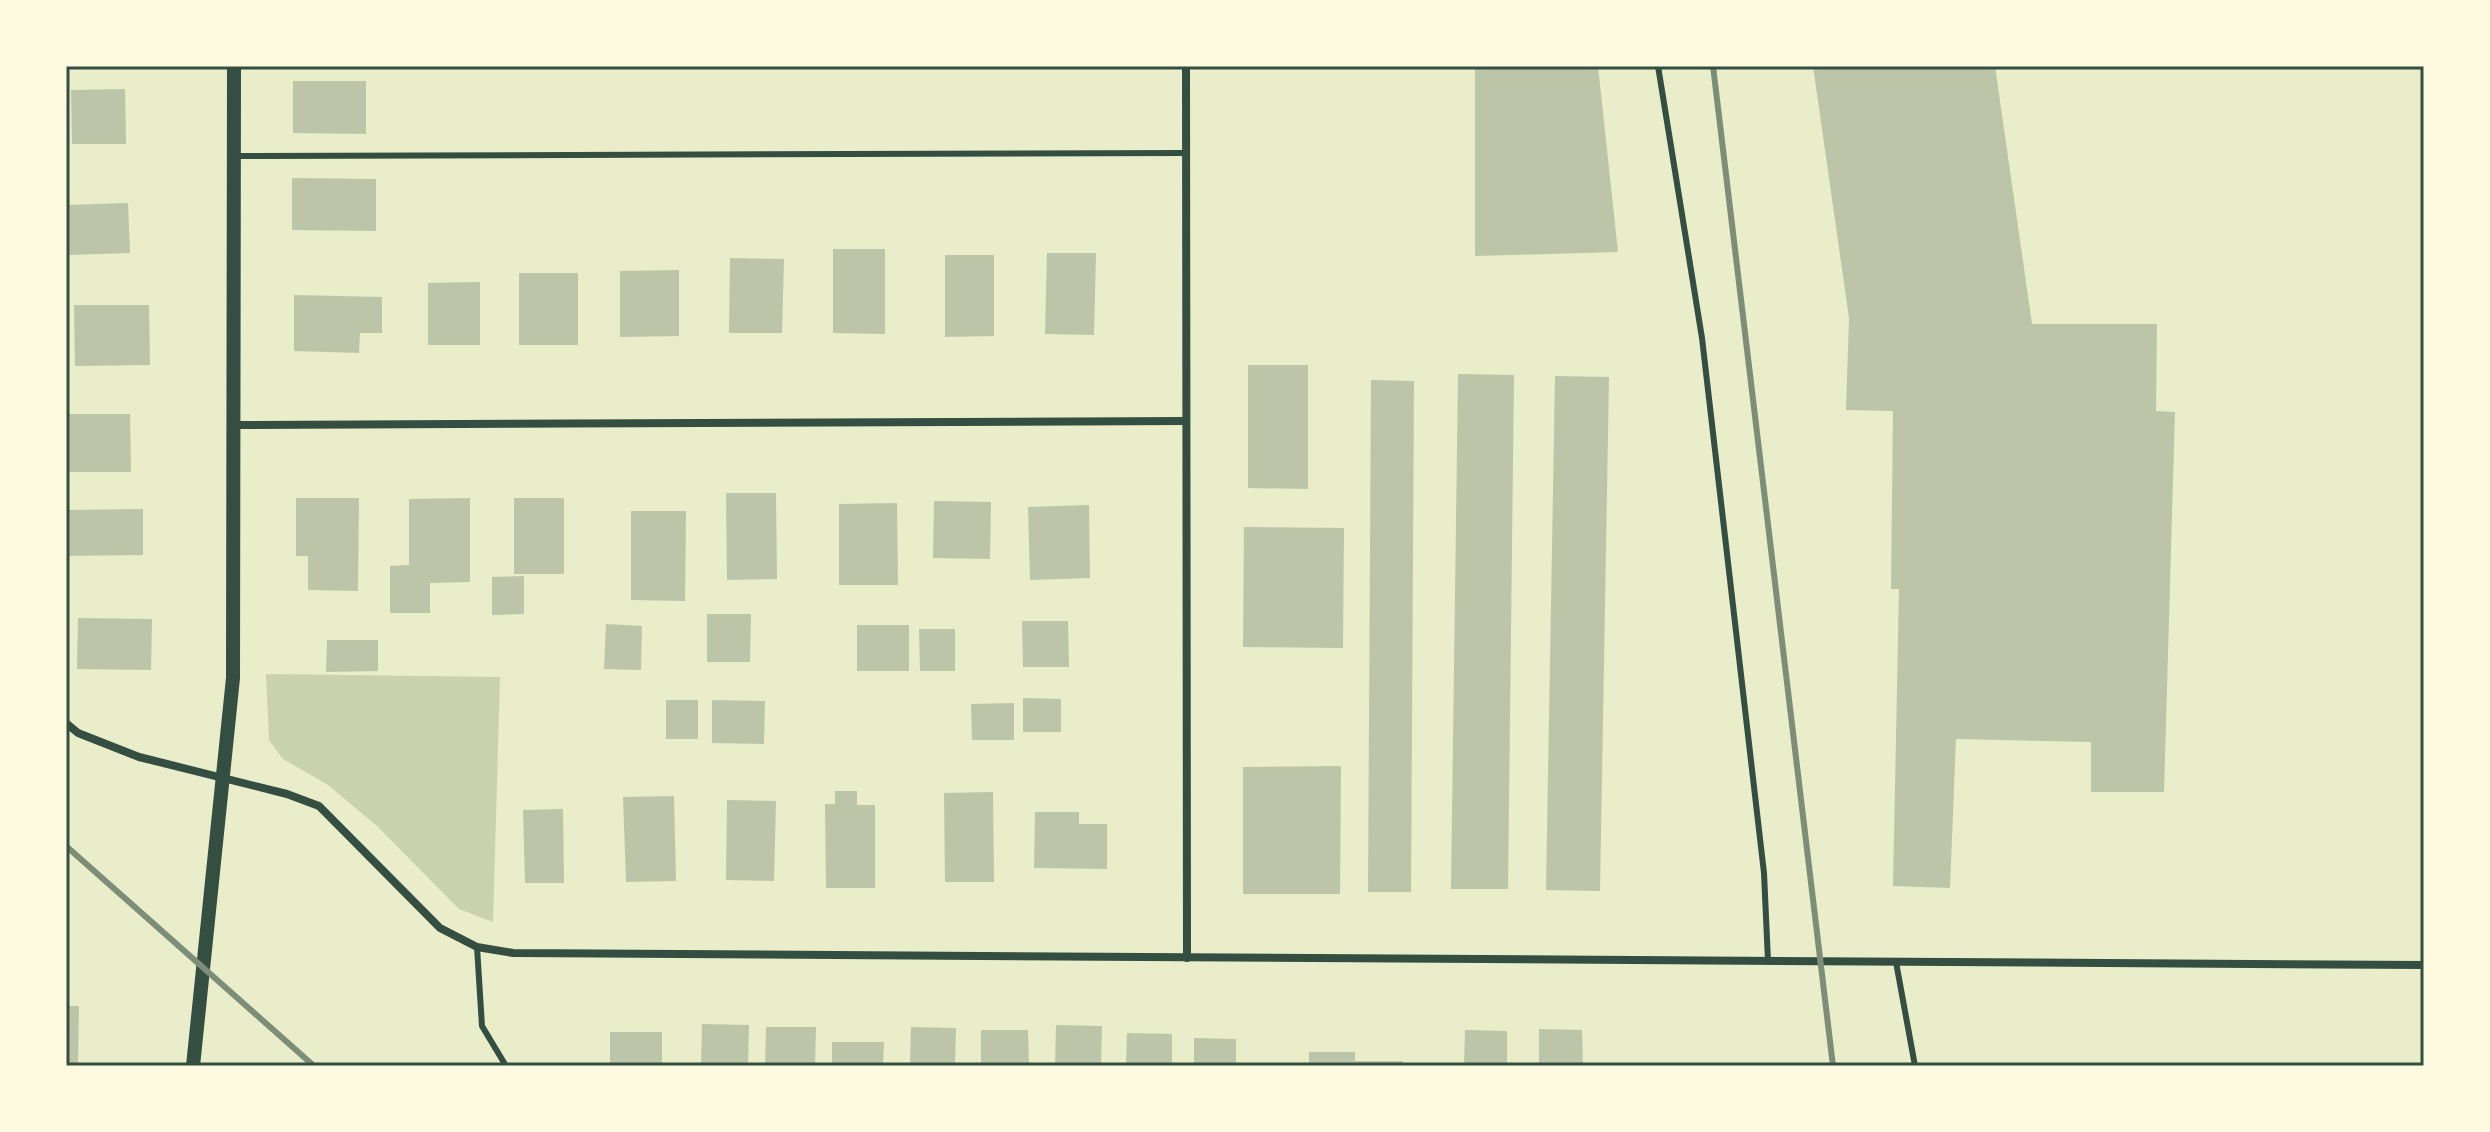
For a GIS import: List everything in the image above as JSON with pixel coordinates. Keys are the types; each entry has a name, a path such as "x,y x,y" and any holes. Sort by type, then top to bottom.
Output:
{"street":[{"path":"193,1066 233,678 234,66"},
{"path":"1186,66 1187,958"},
{"path":"234,425 1186,421"},
{"path":"66,723 78,733 139,757 223,777 319,806 425,914 451,935 477,947 538,955 2424,965"}],"lane":[{"path":"1658,66 1702,338 1764,873 1768,961"},
{"path":"234,156 1186,153"},
{"path":"477,947 482,1026 506,1066"},
{"path":"1896,962 1915,1066"}],"green space":[{"path":"266,674 500,677 493,922 459,909 377,826 328,785 283,759 269,740"}],"building":[{"path":"1475,66 1598,66 1618,252 1475,256"},
{"path":"1813,66 1995,66 2032,324 2157,324 2156,411 2175,412 2164,792 2091,792 2091,742 1956,739 1950,888 1893,886 1899,589 1891,589 1893,411 1846,410 1849,318"},
{"path":"293,81 366,81 366,134 293,133"},
{"path":"125,89 126,144 72,144 71,90"},
{"path":"292,178 376,179 376,231 292,230"},
{"path":"128,203 130,253 68,255 66,205"},
{"path":"833,249 885,249 885,334 833,333"},
{"path":"1047,253 1096,253 1094,335 1045,334"},
{"path":"945,255 994,255 994,336 945,337"},
{"path":"730,258 784,259 782,333 729,333"},
{"path":"679,270 679,336 620,337 620,271"},
{"path":"519,273 578,273 578,345 519,345"},
{"path":"480,282 480,345 428,345 428,283"},
{"path":"294,295 382,297 382,333 360,333 359,353 294,351"},
{"path":"74,305 149,305 150,365 75,366"},
{"path":"1248,365 1308,365 1308,489 1248,488"},
{"path":"1458,374 1514,375 1508,889 1451,889"},
{"path":"1555,376 1609,377 1600,891 1546,890"},
{"path":"1371,380 1414,381 1411,892 1368,892"},
{"path":"66,414 130,414 131,472 66,472"},
{"path":"726,493 776,493 777,579 727,580"},
{"path":"296,498 359,498 358,591 308,590 308,556 296,556"},
{"path":"470,498 470,582 430,583 430,613 390,613 390,566 409,565 409,499"},
{"path":"514,498 564,498 564,574 514,574"},
{"path":"934,501 991,502 990,559 933,558"},
{"path":"897,503 898,585 839,585 839,504"},
{"path":"1089,505 1090,578 1030,580 1028,507"},
{"path":"143,509 143,555 66,556 66,510"},
{"path":"631,511 686,511 685,601 631,600"},
{"path":"1244,527 1344,528 1343,648 1243,647"},
{"path":"524,576 524,614 492,615 492,577"},
{"path":"707,614 751,614 750,662 707,662"},
{"path":"78,618 152,619 151,670 77,669"},
{"path":"1022,621 1068,621 1069,667 1023,667"},
{"path":"606,624 642,626 641,670 604,669"},
{"path":"857,625 909,625 909,671 857,671"},
{"path":"919,629 955,629 955,671 920,671"},
{"path":"327,640 378,640 378,671 326,672"},
{"path":"1023,698 1061,699 1061,732 1023,732"},
{"path":"666,700 698,700 698,739 666,739"},
{"path":"712,700 765,701 764,744 712,743"},
{"path":"1014,703 1014,740 972,740 971,704"},
{"path":"1341,766 1340,894 1243,894 1243,767"},
{"path":"835,791 857,791 857,805 875,805 875,888 826,888 825,804 835,804"},
{"path":"993,792 994,882 945,882 944,793"},
{"path":"674,796 676,881 626,882 623,797"},
{"path":"727,800 776,801 774,881 726,880"},
{"path":"563,809 564,883 525,883 523,810"},
{"path":"1035,812 1079,812 1079,824 1107,824 1107,869 1034,868"},
{"path":"66,1006 79,1006 78,1066 66,1066"},
{"path":"702,1024 749,1025 748,1066 701,1066"},
{"path":"1056,1025 1102,1026 1101,1066 1055,1066"},
{"path":"766,1027 816,1027 815,1066 765,1066"},
{"path":"911,1027 956,1028 955,1066 910,1066"},
{"path":"1539,1029 1582,1030 1583,1066 1539,1066"},
{"path":"981,1030 1028,1030 1029,1066 981,1066"},
{"path":"1465,1030 1507,1031 1507,1066 1464,1066"},
{"path":"610,1032 662,1032 662,1066 610,1066"},
{"path":"1127,1033 1172,1034 1172,1066 1126,1066"},
{"path":"1194,1038 1236,1039 1236,1066 1194,1066"},
{"path":"832,1042 884,1042 883,1066 832,1066"},
{"path":"1309,1052 1355,1052 1355,1061 1403,1061 1403,1066 1309,1066"}],"railway":[{"path":"1713,66 1833,1066"},
{"path":"66,846 314,1066"}]}
